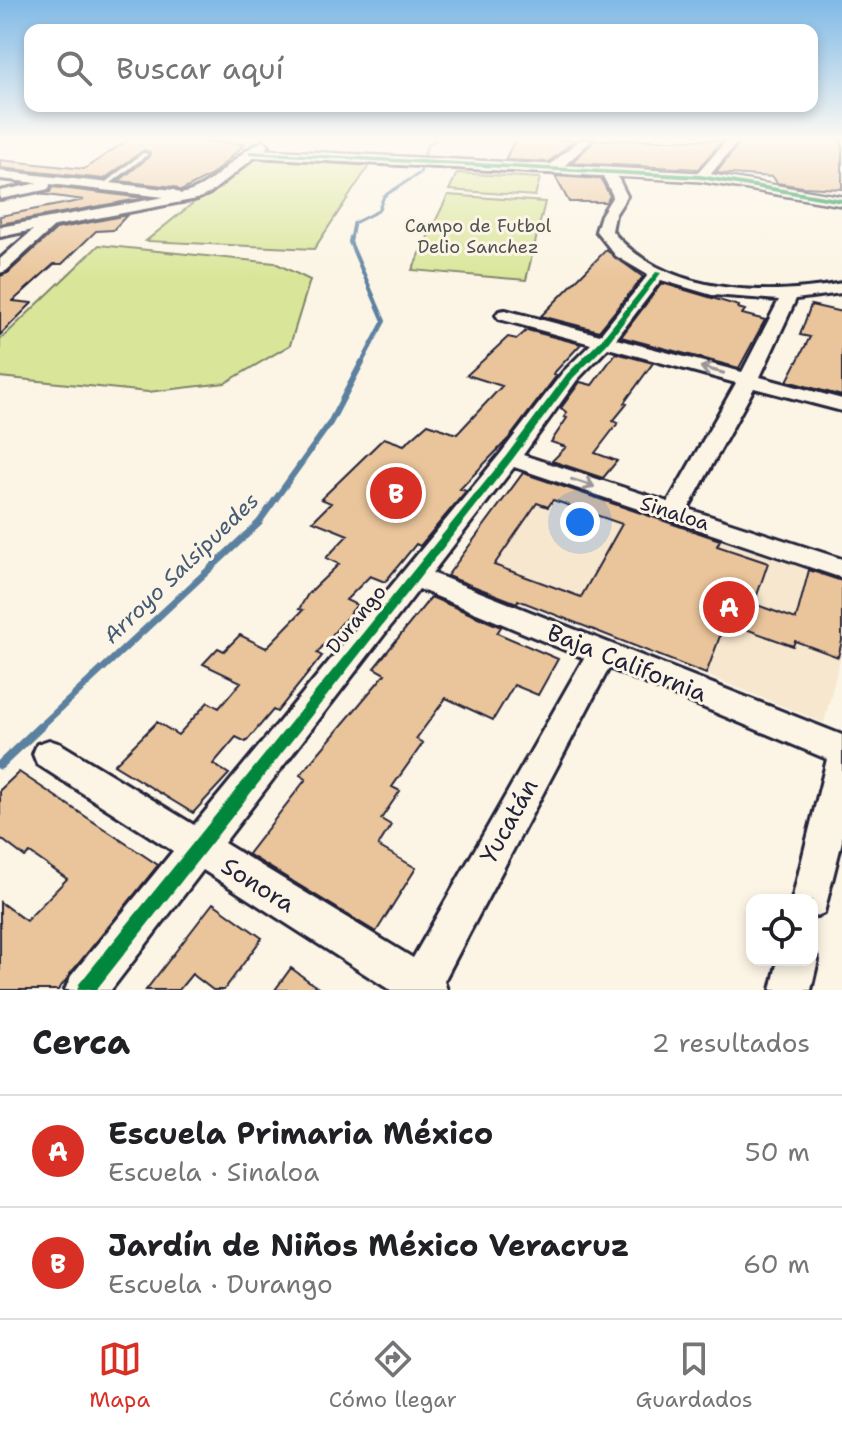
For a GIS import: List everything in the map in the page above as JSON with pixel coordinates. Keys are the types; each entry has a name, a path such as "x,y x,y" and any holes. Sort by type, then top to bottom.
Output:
{"street":[{"path":"0,195 42,186"},
{"path":"106,186 192,196"},
{"path":"0,232 167,209 210,186"},
{"path":"615,186 620,196 608,215 604,231 611,246 658,273 694,285 762,296 789,297 842,288"},
{"path":"755,186 842,201"},
{"path":"0,268 51,223"},
{"name":"Durango","path":"85,990 196,846 509,458 570,376 604,342 658,273"},
{"path":"674,513 748,380 789,297"},
{"path":"505,315 842,405"},
{"name":"Sinaloa","path":"509,458 842,569"},
{"name":"Baja California","path":"413,576 842,750"},
{"name":"Yucatán","path":"421,988 602,653"},
{"name":"Sonora","path":"49,754 421,988"},
{"path":"812,894 842,762"},
{"path":"791,990 797,966"}],"shaded area":[{"path":"526,475 842,581 842,651 824,723 451,571"}],"green space":[{"path":"214,186 356,186 314,249 146,241"},
{"path":"451,186 538,186 535,196 449,190"},
{"name":"Campo de Futbol Delio Sanchez","path":"448,195 545,202 526,280 412,270"},
{"path":"99,245 275,263 310,280 290,345 225,383 148,392 0,377 0,340"}],"building":[{"path":"167,186 190,186 181,191"},
{"path":"560,186 605,186 610,196 606,202 569,202"},
{"path":"798,186 842,186 842,189"},
{"path":"52,187 144,198 0,224 0,216 84,200 39,194 50,192"},
{"path":"127,215 113,230 96,231 62,264 54,264 13,301 32,303 0,335 0,276 8,273 56,229"},
{"path":"606,250 643,277 599,331 541,316"},
{"path":"662,283 739,306 745,310 742,314 765,320 739,368 621,337"},
{"path":"811,305 842,312 842,396 787,381 810,337 800,335"},
{"path":"527,330 581,344 553,374 557,375 510,437 460,489 466,491 420,546 416,544 385,582 370,576 346,600 357,605 317,653 322,656 277,712 273,710 246,742 236,737 213,764 229,774 193,813 114,765 157,722 178,735 208,702 219,708 241,682 203,664 218,648 224,651 240,635 266,648 303,610 299,609 308,594 339,564 326,558 348,535 313,521 331,503 321,499 384,438 404,445 428,424 457,434 502,386 467,375 508,337 517,339"},
{"path":"616,353 653,363 613,421 618,423 595,453 617,461 603,478 552,461 566,447 551,442 567,418 564,417 567,413 561,408 580,382 592,385"},
{"path":"523,473 720,540 717,546 768,563 754,604 796,619 809,570 842,581 842,641 838,657 795,641 793,646 732,624 730,630 723,628 706,674 518,600 517,603 447,576","holes":["553,500 622,524 581,597 494,565 537,503 548,507"]},
{"path":"431,597 501,627 497,633 558,659 538,695 514,685 493,720 446,698 416,739 423,743 392,787 400,791 381,819 391,825 378,846 416,868 376,932 248,854 306,779 300,775 385,674 374,668"},
{"path":"19,772 158,865 58,990 0,990 0,902 26,921 67,879 30,853 25,857 0,838 0,790"},
{"path":"213,903 262,938 224,990 213,990 192,974 179,990 146,990"},
{"path":"291,968 321,990 275,990"}],"waterway":[{"name":"Arroyo Salsipuedes","path":"351,239 354,223 378,211 384,196 399,186"},
{"name":"Arroyo Salsipuedes","path":"351,237 350,242 384,321 361,364"},
{"name":"Arroyo Salsipuedes","path":"257,525 330,423 362,362"},
{"name":"Arroyo Salsipuedes","path":"38,729 257,525"},
{"name":"Arroyo Salsipuedes","path":"0,765 40,727"}],"cycle path":[{"path":"755,186 842,201"},
{"path":"85,990 509,458 570,376 604,342 658,273"}],"place":[{"name":"Jardín de Niños México Veracruz","path":"396,493"},
{"name":"Escuela Primaria México","path":"729,607"}]}
